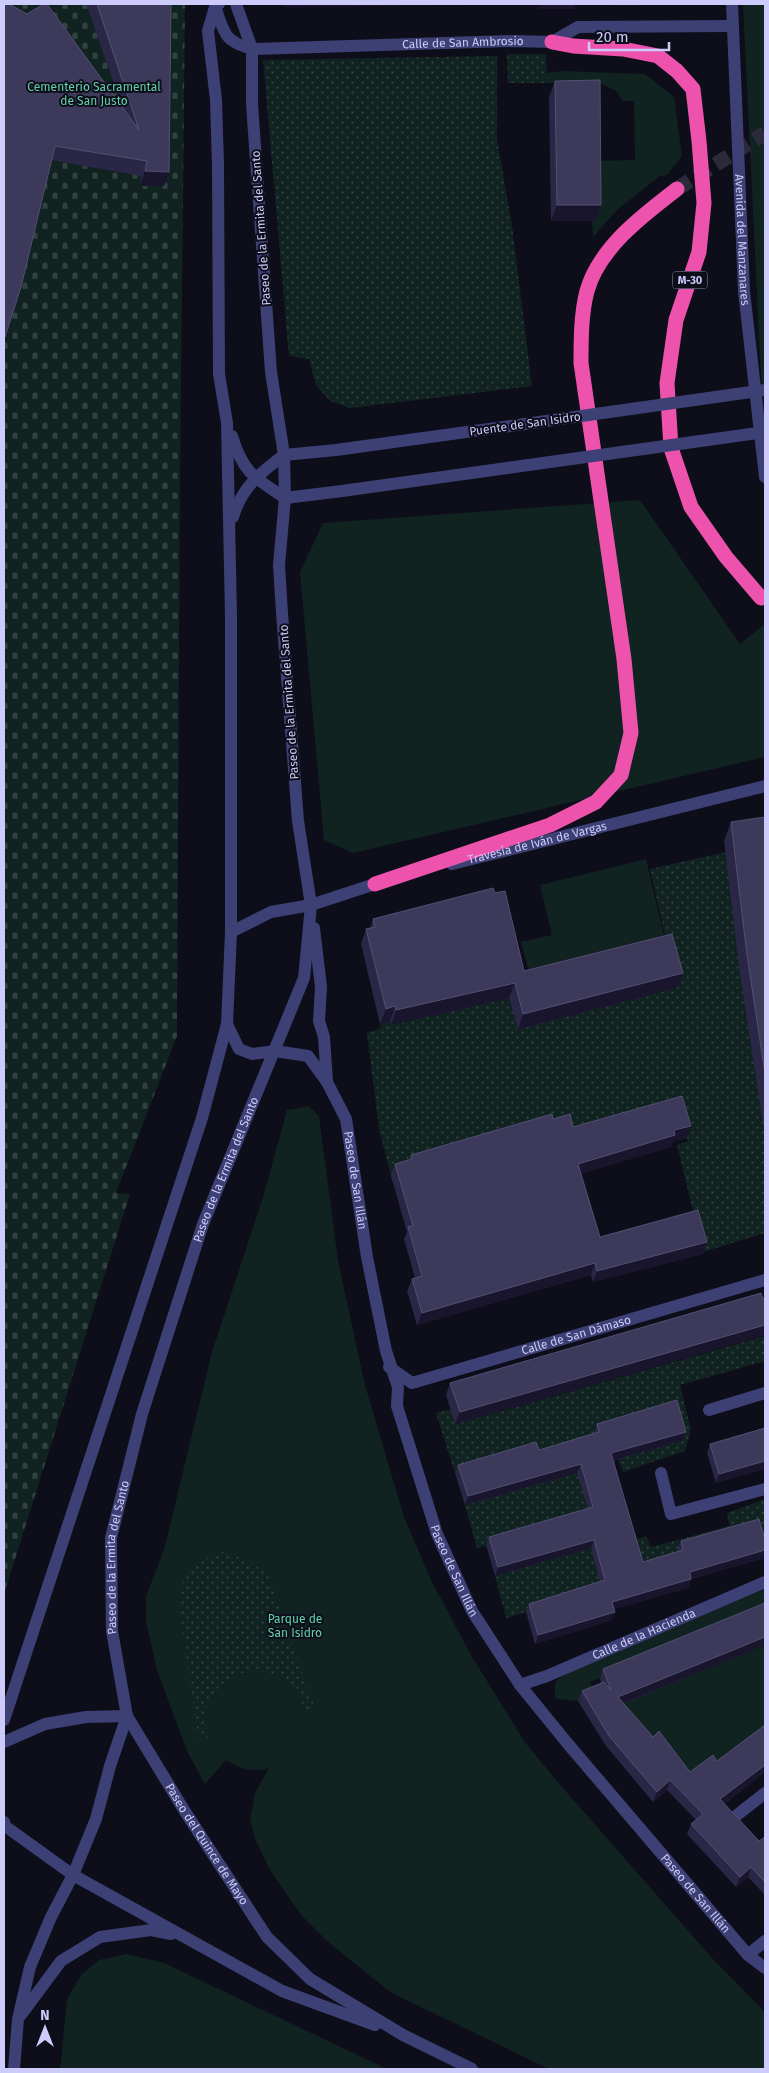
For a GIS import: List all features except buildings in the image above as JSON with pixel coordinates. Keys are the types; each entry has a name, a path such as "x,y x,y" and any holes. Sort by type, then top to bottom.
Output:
{"highway":[{"name":"M-30","path":"552,42 658,56 677,71 692,89 699,141 704,203 699,252 676,320 667,383 671,448 692,507 726,557 760,598"},
{"path":"375,884 550,825 596,802 621,775 631,733 624,659 581,363 581,335 588,290 605,254 641,217 677,188"}],"street":[{"name":"Paseo de la Ermita del Santo","path":"14,2069 18,2019 30,1967 51,1917 73,1875 96,1818 126,1716 112,1631 112,1538 142,1414 203,1224 304,978 311,905 298,821 281,604 279,565 286,498 284,454 271,372 252,104 252,49 236,4"},
{"name":"Avenida del Manzanares","path":"732,4 744,291 765,477"},
{"name":"Calle de San Ambrosio","path":"217,6 225,34 235,44 252,49 513,41 552,42"},
{"path":"4,1720 202,1118 227,1024 231,932 231,653 227,423 220,374 216,100 208,31 217,6"},
{"path":"552,42 578,27 732,26"},
{"name":"Puente de San Isidro","path":"284,454 336,450 765,390"},
{"path":"227,423 238,456 254,478 286,498 765,432"},
{"path":"229,529 238,500 254,478 284,454"},
{"name":"Travesía de Iván de Vargas","path":"311,905 375,884 765,786"},
{"path":"231,932 272,912 311,905"},
{"name":"Paseo de San Illán","path":"311,905 321,987 319,1021 324,1037 328,1082"},
{"path":"227,1024 239,1049 252,1054 275,1051"},
{"name":"Paseo de San Illán","path":"275,1051 308,1056 328,1082 346,1119 367,1256 389,1366 398,1387 397,1406 437,1534 472,1611 520,1685 568,1744 748,1955 765,1968"},
{"name":"Calle de San Dámaso","path":"412,1383 765,1280"},
{"path":"389,1366 412,1383 403,1391 397,1406"},
{"path":"709,1410 765,1394"},
{"path":"661,1473 671,1514 765,1489"},
{"name":"Calle de la Hacienda","path":"520,1685 547,1676 765,1582"},
{"path":"4,1742 44,1724 86,1717 126,1716"},
{"name":"Paseo del Quince de Mayo","path":"126,1716 184,1810 267,1936 310,1980 403,2035 472,2069"},
{"path":"737,1815 765,1793"},
{"name":"Paseo del Quince de Mayo","path":"4,1822 5,1826 73,1875 282,1991 403,2035"},
{"path":"18,2019 61,1961 100,1938 152,1930 182,1935"},
{"path":"748,1955 765,1942"}],"green space":[{"name":"Cementerio Sacramental de San Justo","path":"4,4 185,4 177,1036 116,1193 130,1194 4,1594"},
{"path":"743,4 765,4 765,407 761,377"},
{"path":"507,54 546,54 547,83 508,83"},
{"path":"497,56 497,139 512,226 532,386 350,408 330,401 316,385 309,359 289,356 263,60"},
{"path":"562,71 645,74 674,97 682,156 667,175 660,176 617,210 593,237 592,221 595,220 595,161 635,160 634,101 623,101 616,91 600,83 547,83 547,73"},
{"path":"640,500 740,644 765,624 765,757 353,853 324,840 300,572 323,523"},
{"path":"726,852 765,1134 765,1233 703,1252 677,1145 688,1141 678,1108 391,1176 379,1129 367,1033 381,1028 380,1024 390,1021 391,1025 509,998 518,1029 677,988 650,869"},
{"path":"646,859 667,949 532,983 521,942 552,935 540,885"},
{"name":"Parque de San Isidro","path":"309,1106 319,1116 338,1261 365,1385 404,1517 432,1582 471,1655 524,1741 712,1958 765,2012 765,2069 549,2069 390,1992 328,1942 301,1915 270,1870 255,1839 250,1819 255,1793 269,1768 247,1769 236,1766 226,1760 205,1784 187,1751 157,1670 146,1621 146,1596 164,1550 212,1352 264,1194 287,1110"},
{"path":"765,1336 765,1361 680,1385 691,1430 685,1451 623,1472 618,1459 682,1440 594,1433 631,1541 646,1536 651,1547 729,1526 727,1513 765,1499 765,1558 680,1559 602,1589 506,1618 495,1576 564,1523 477,1548 465,1505 533,1451 455,1473 436,1413 451,1409 456,1424"},
{"path":"223,1552 247,1560 268,1575 315,1709 305,1709 291,1686 273,1674 255,1671 237,1675 221,1685 210,1700 205,1718 209,1737 199,1743 178,1600 187,1574 192,1568 205,1559"},
{"path":"765,1589 765,1612 590,1682 595,1695 578,1701 556,1699 555,1684 565,1674"},
{"path":"765,1645 765,1732 689,1789 615,1707"},
{"path":"127,1954 164,1963 387,2069 60,2069 67,1999 81,1975 99,1960"}],"tunnel":[{"path":"677,189 765,133"}]}
